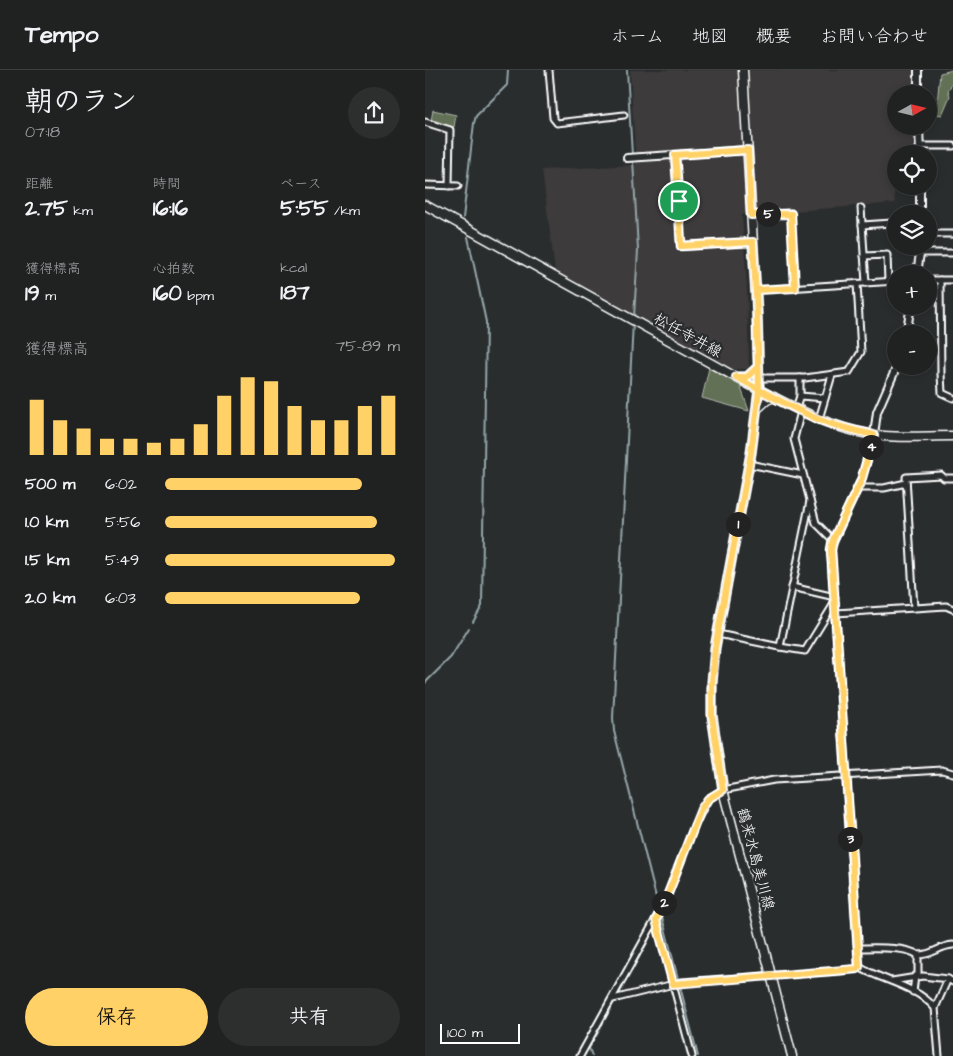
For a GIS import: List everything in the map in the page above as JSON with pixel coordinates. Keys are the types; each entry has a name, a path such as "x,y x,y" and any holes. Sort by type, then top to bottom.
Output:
{"main road":[{"name":"鶴来水島美川線","path":"743,70 756,290 759,390 749,464 718,634 712,683 712,716 723,790 792,1056"},
{"name":"松任寺井線","path":"425,205 759,390 819,419 874,435 953,436"},
{"path":"736,377 747,377 758,367"},
{"path":"757,408 774,397"}],"street":[{"path":"549,70 553,118 557,123 624,115"},
{"path":"917,70 918,85"},
{"path":"425,122 450,130 449,186"},
{"path":"937,146 953,146"},
{"path":"630,158 748,150"},
{"path":"675,155 681,246 753,242"},
{"path":"425,184 458,186"},
{"path":"861,208 866,282"},
{"path":"751,215 791,214 795,288"},
{"path":"862,225 887,222"},
{"path":"937,234 953,234"},
{"path":"937,251 953,253"},
{"path":"864,256 887,255 887,265"},
{"path":"953,280 939,280 943,392 953,398"},
{"path":"756,290 887,281"},
{"path":"759,378 800,378 849,372 861,352 857,283"},
{"path":"819,419 832,375"},
{"path":"859,967 831,550 833,540 857,488 867,460 874,435 877,412 893,375"},
{"path":"800,378 800,396 793,440 816,523 833,540"},
{"path":"800,396 825,398"},
{"path":"749,464 803,475"},
{"path":"914,608 905,477 941,475 945,478 953,478"},
{"path":"857,488 884,488 906,483"},
{"path":"781,647 810,501"},
{"path":"792,587 835,599"},
{"path":"718,634 805,651 835,599"},
{"path":"836,613 946,606 953,609"},
{"path":"580,1056 657,918 701,809 708,799 723,790 774,780 942,770 953,773"},
{"path":"657,918 677,983 692,1056"},
{"path":"858,948 900,948 908,952 916,952 918,955 928,955 945,946 953,945"},
{"path":"913,992 917,976 918,955"},
{"path":"613,999 677,983 839,971 857,969 859,967"},
{"path":"859,967 913,992 930,1002 935,1008"},
{"path":"892,981 917,976 935,976 951,980 935,1008 939,1056"}],"shaded area":[{"path":"630,70 915,70 915,85 887,85 887,135 915,135 915,145 887,145 887,195 894,195 895,203 742,215 747,287 749,369 731,369 699,353 555,271 542,170 636,165"}],"green space":[{"path":"953,70 953,83 948,90 950,96 942,115 937,114 940,73"},
{"path":"433,110 456,115 454,127 431,121"},
{"path":"709,368 740,385 749,411 702,398"}],"waterway":[{"path":"463,218 476,116 507,85 508,70"},
{"path":"627,70 632,155"},
{"path":"633,160 638,250 634,317"},
{"path":"468,237 486,322 482,606 473,622"},
{"path":"633,322 613,718 614,731 659,909"},
{"path":"425,683 451,657 469,628"},
{"path":"661,913 698,1056"},
{"path":"620,992 648,941"},
{"path":"596,1036 614,1002"},
{"path":"591,1045 589,1048 592,1056"}],"route":[{"path":"679,201 675,155 748,150 751,215 791,214 795,288 756,290 757,313 758,367 747,377 736,377 759,390 814,417 834,425 874,435 861,481 833,540 831,550 858,948 859,967 857,969 673,984 656,920 701,809 708,799 723,790 712,716 715,648 751,453 759,390 757,313 753,242 681,246 679,201"}]}
